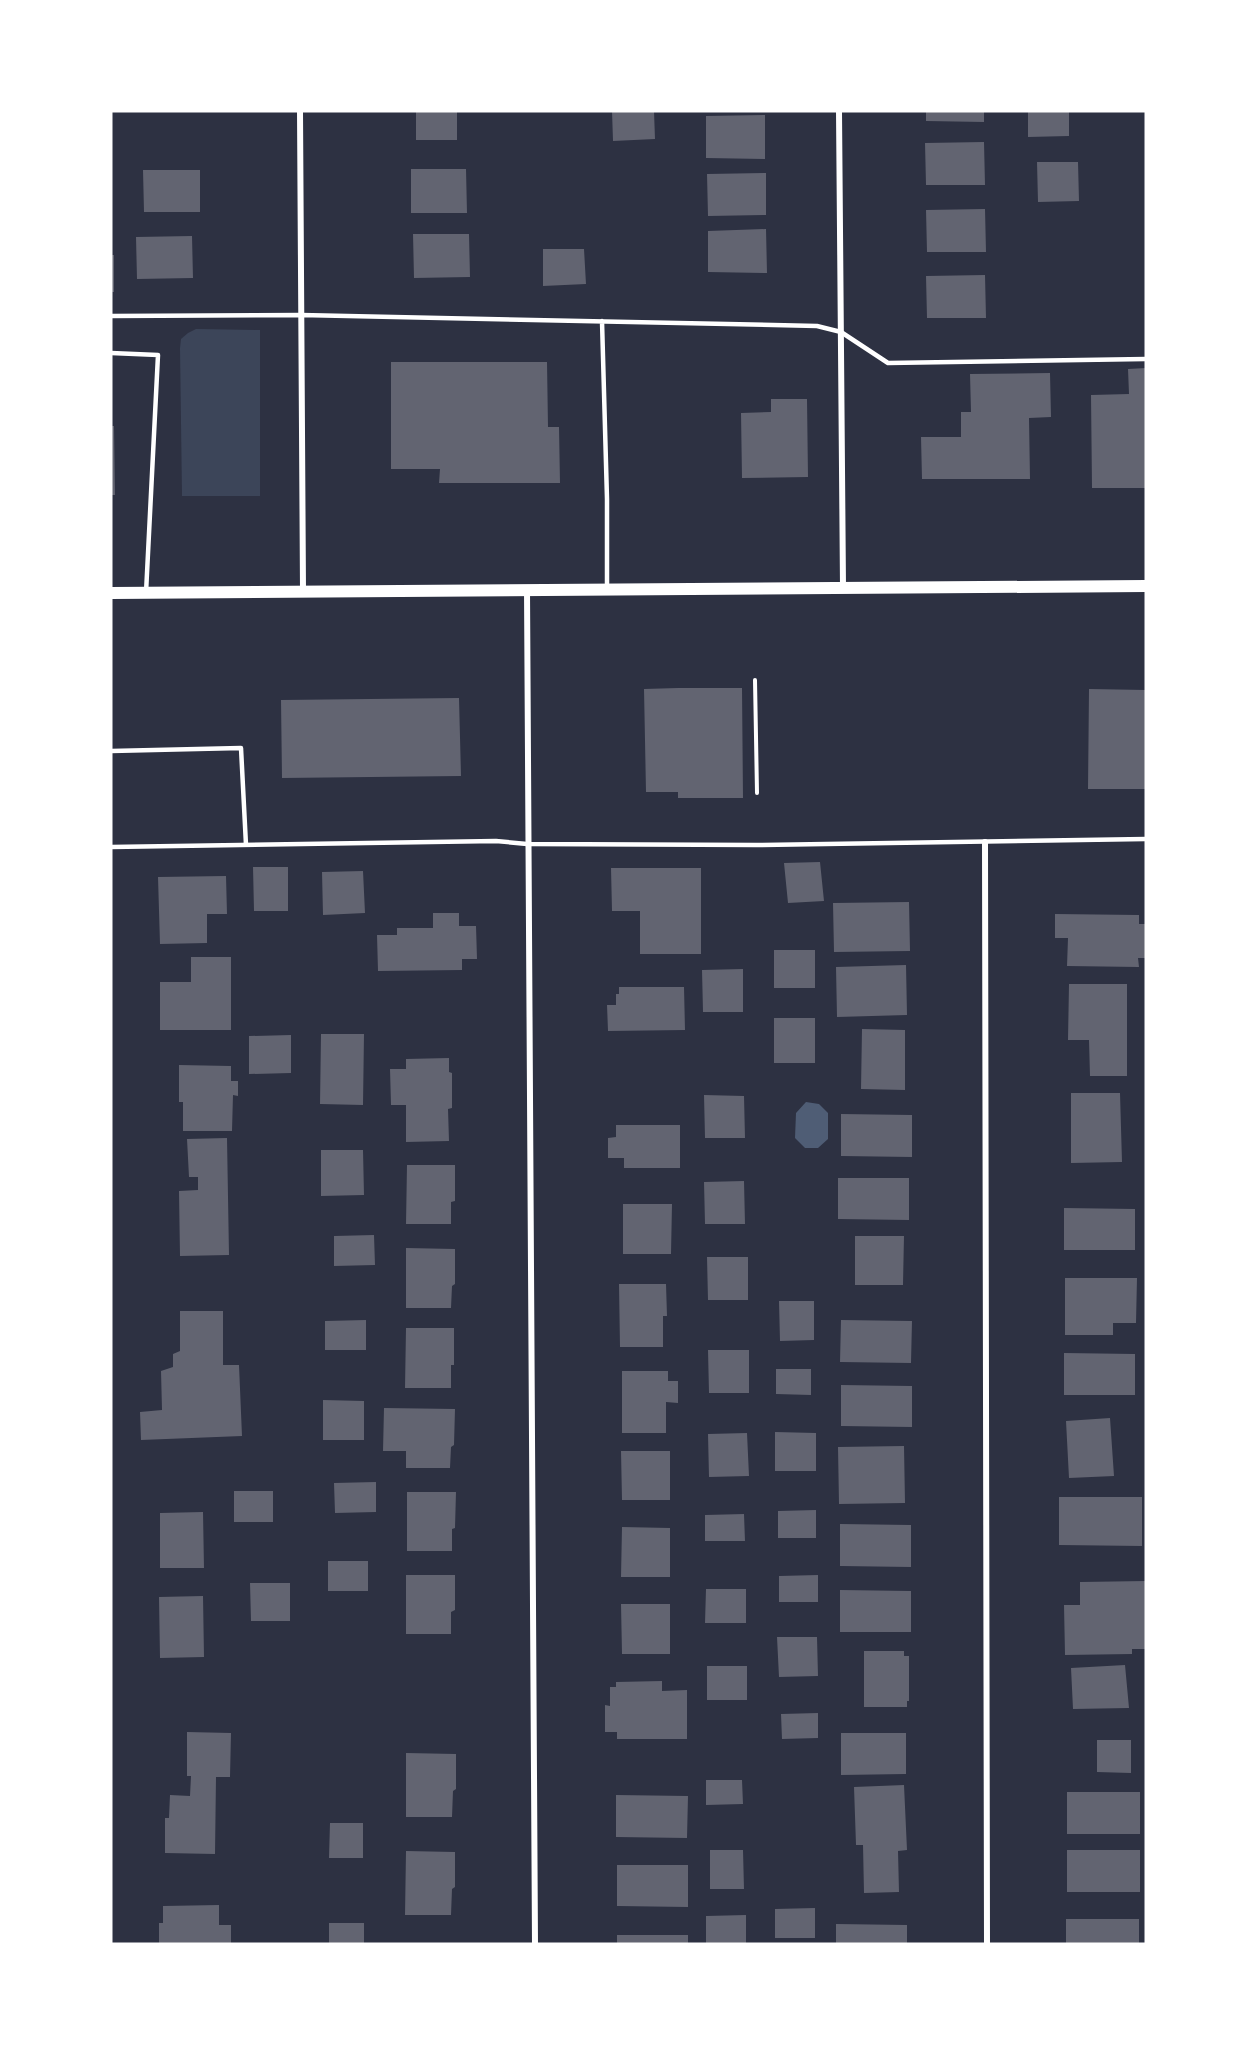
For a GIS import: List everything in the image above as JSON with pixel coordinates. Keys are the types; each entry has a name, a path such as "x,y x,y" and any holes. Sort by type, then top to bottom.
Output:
{"main road":[{"path":"111,593 1146,586"}],"street":[{"path":"300,111 303,591"},
{"path":"839,111 843,587"},
{"path":"527,589 535,1944"},
{"path":"985,842 987,1944"}],"lane":[{"path":"111,316 301,315 817,326 841,332 888,363 1146,359"},
{"path":"602,321 607,589"},
{"path":"111,353 158,355 146,592"},
{"path":"111,750 241,748 246,845"},
{"path":"111,847 496,842 756,844 1146,839"}],"path":[{"path":"755,680 757,793"}],"shaded area":[{"path":"196,329 260,330 260,496 182,496 180,348 181,339"},
{"path":"806,1102 819,1104 828,1113 828,1139 818,1148 805,1148 795,1138 796,1113"}],"building":[{"path":"416,111 457,111 457,140 416,140"},
{"path":"612,111 654,111 655,139 613,141"},
{"path":"926,111 984,111 984,122 926,121"},
{"path":"1028,111 1069,111 1069,136 1028,137"},
{"path":"765,115 765,159 706,158 706,116"},
{"path":"984,142 985,185 926,185 925,143"},
{"path":"1037,162 1078,162 1079,201 1038,202"},
{"path":"411,169 466,169 467,213 411,213"},
{"path":"143,170 200,170 200,212 144,212"},
{"path":"766,173 766,215 708,216 707,174"},
{"path":"985,209 986,252 927,252 926,210"},
{"path":"766,229 767,273 708,272 708,231"},
{"path":"413,234 469,234 470,277 414,278"},
{"path":"192,236 193,278 137,279 136,237"},
{"path":"543,249 584,249 586,284 543,286"},
{"path":"111,255 114,255 114,292 111,292"},
{"path":"985,275 986,318 927,318 926,276"},
{"path":"391,362 547,362 548,427 559,427 560,483 439,483 440,469 391,469"},
{"path":"1146,368 1146,488 1092,488 1091,395 1129,394 1128,369"},
{"path":"1050,373 1051,417 1029,418 1030,479 922,479 921,437 961,437 961,412 971,412 970,374"},
{"path":"771,399 807,399 808,477 742,478 741,413 771,412"},
{"path":"111,426 114,426 115,495 111,495"},
{"path":"742,688 743,798 678,798 678,792 646,792 644,689"},
{"path":"1089,689 1146,690 1146,789 1088,789"},
{"path":"459,698 461,776 282,778 281,700"},
{"path":"820,862 824,901 788,903 784,863"},
{"path":"253,867 288,867 288,911 254,911"},
{"path":"611,868 701,868 701,954 640,954 640,911 612,911"},
{"path":"363,871 365,913 323,915 322,872"},
{"path":"226,876 227,914 207,914 207,943 160,944 158,877"},
{"path":"909,902 910,951 834,952 833,903"},
{"path":"433,913 459,913 459,926 476,926 477,959 462,959 462,970 378,971 377,935 397,935 397,928 433,928"},
{"path":"1055,914 1139,915 1139,924 1146,924 1146,958 1138,958 1139,967 1067,966 1068,938 1055,938"},
{"path":"774,950 815,950 815,988 774,988"},
{"path":"191,957 231,957 231,1030 160,1030 160,982 191,982"},
{"path":"906,965 907,1015 837,1017 836,967"},
{"path":"743,969 743,1012 703,1012 702,970"},
{"path":"1069,984 1127,984 1127,1076 1090,1076 1089,1040 1068,1040"},
{"path":"619,987 684,987 685,1030 608,1031 607,1005 616,1005 616,994 619,994"},
{"path":"774,1018 815,1018 815,1063 774,1063"},
{"path":"862,1029 905,1030 905,1090 861,1089"},
{"path":"321,1034 364,1034 363,1105 320,1104"},
{"path":"291,1035 291,1073 249,1074 249,1036"},
{"path":"449,1058 449,1072 452,1073 452,1108 448,1109 449,1141 406,1142 406,1105 391,1105 390,1069 406,1069 406,1059"},
{"path":"179,1065 231,1066 231,1081 238,1081 238,1096 233,1095 232,1131 183,1131 183,1102 179,1102"},
{"path":"1071,1093 1120,1093 1122,1162 1071,1163"},
{"path":"704,1095 744,1096 745,1138 705,1138"},
{"path":"841,1114 912,1115 912,1157 841,1156"},
{"path":"616,1125 680,1125 680,1168 624,1168 624,1158 608,1158 608,1138 616,1137"},
{"path":"227,1138 229,1255 180,1256 179,1191 198,1190 198,1177 189,1177 187,1139"},
{"path":"321,1150 363,1150 364,1195 321,1196"},
{"path":"407,1165 455,1165 455,1201 451,1202 451,1224 406,1224"},
{"path":"838,1178 909,1178 909,1220 838,1219"},
{"path":"744,1181 745,1224 705,1224 704,1182"},
{"path":"623,1204 672,1204 671,1254 623,1254"},
{"path":"1064,1208 1135,1209 1135,1250 1064,1250"},
{"path":"374,1235 375,1265 334,1266 334,1236"},
{"path":"855,1236 904,1236 903,1285 855,1285"},
{"path":"406,1248 455,1249 455,1284 452,1286 451,1308 406,1308"},
{"path":"707,1257 748,1257 748,1300 708,1300"},
{"path":"1065,1278 1137,1278 1136,1323 1113,1323 1113,1335 1065,1335"},
{"path":"619,1284 666,1284 667,1316 663,1316 663,1347 620,1347"},
{"path":"779,1301 814,1301 814,1340 780,1341"},
{"path":"180,1311 223,1311 223,1365 239,1365 242,1436 141,1440 140,1412 162,1410 161,1371 173,1367 173,1354 180,1351"},
{"path":"366,1320 366,1350 325,1350 325,1321"},
{"path":"841,1320 912,1321 911,1363 840,1362"},
{"path":"406,1328 454,1328 454,1365 451,1365 451,1388 405,1388"},
{"path":"708,1350 749,1350 749,1393 709,1393"},
{"path":"1064,1353 1135,1354 1135,1395 1064,1395"},
{"path":"776,1369 811,1369 811,1395 776,1394"},
{"path":"622,1371 668,1371 668,1381 678,1381 678,1403 666,1402 666,1433 622,1433"},
{"path":"841,1385 912,1386 912,1427 841,1426"},
{"path":"323,1400 364,1401 364,1440 323,1440"},
{"path":"384,1408 455,1409 454,1445 451,1447 450,1468 406,1468 406,1451 383,1451"},
{"path":"1110,1418 1114,1476 1069,1478 1066,1421"},
{"path":"775,1432 816,1433 816,1471 775,1471"},
{"path":"747,1433 749,1476 709,1477 708,1434"},
{"path":"904,1446 905,1503 839,1504 838,1447"},
{"path":"621,1451 670,1451 670,1500 622,1500"},
{"path":"376,1482 376,1512 335,1513 334,1483"},
{"path":"234,1491 273,1491 273,1522 234,1522"},
{"path":"407,1492 456,1492 452,1551 407,1551"},
{"path":"1059,1497 1142,1497 1142,1546 1059,1545"},
{"path":"816,1510 816,1538 778,1538 778,1511"},
{"path":"203,1512 204,1568 160,1568 160,1513"},
{"path":"744,1514 745,1541 705,1541 705,1515"},
{"path":"840,1524 911,1525 911,1567 840,1566"},
{"path":"622,1527 670,1528 670,1577 621,1577"},
{"path":"328,1561 368,1561 368,1591 328,1591"},
{"path":"406,1575 455,1575 455,1610 451,1612 451,1634 406,1634"},
{"path":"818,1575 818,1602 779,1602 779,1576"},
{"path":"1146,1581 1146,1649 1132,1649 1132,1654 1065,1655 1064,1605 1080,1605 1080,1582"},
{"path":"250,1583 290,1583 290,1621 251,1621"},
{"path":"706,1589 746,1589 746,1623 705,1623"},
{"path":"840,1590 911,1591 911,1632 840,1632"},
{"path":"203,1596 204,1657 160,1658 159,1597"},
{"path":"621,1604 670,1604 670,1654 622,1654"},
{"path":"777,1637 817,1637 818,1676 779,1677"},
{"path":"864,1651 904,1651 904,1656 909,1656 907,1707 864,1707"},
{"path":"1125,1665 1129,1708 1073,1709 1071,1668"},
{"path":"707,1666 747,1666 747,1700 707,1700"},
{"path":"662,1681 662,1691 687,1690 687,1739 617,1739 617,1732 605,1732 605,1705 610,1706 610,1687 616,1687 616,1682"},
{"path":"818,1713 818,1738 782,1739 781,1714"},
{"path":"187,1732 231,1733 230,1777 216,1777 215,1854 165,1853 165,1818 169,1818 170,1795 190,1796 191,1776 187,1776"},
{"path":"841,1733 906,1733 906,1774 841,1775"},
{"path":"1097,1740 1131,1740 1131,1773 1097,1772"},
{"path":"406,1753 456,1754 456,1789 453,1791 452,1817 406,1817"},
{"path":"706,1780 742,1780 743,1804 706,1805"},
{"path":"904,1785 907,1850 898,1851 899,1892 864,1893 863,1845 856,1845 854,1787"},
{"path":"1067,1792 1140,1792 1140,1834 1067,1834"},
{"path":"616,1795 688,1796 687,1838 616,1837"},
{"path":"330,1823 363,1823 363,1858 329,1858"},
{"path":"710,1850 743,1850 744,1889 710,1889"},
{"path":"1067,1850 1140,1850 1140,1892 1067,1892"},
{"path":"406,1851 455,1852 455,1887 452,1889 451,1915 405,1915"},
{"path":"617,1865 688,1865 688,1907 617,1906"},
{"path":"219,1905 219,1925 231,1925 231,1944 159,1944 159,1923 163,1923 163,1906"},
{"path":"815,1908 815,1938 775,1938 775,1909"},
{"path":"746,1915 746,1944 706,1944 706,1916"},
{"path":"1066,1919 1139,1919 1139,1944 1066,1944"},
{"path":"329,1923 364,1923 364,1944 329,1944"},
{"path":"836,1924 907,1925 907,1944 836,1944"},
{"path":"617,1935 688,1935 688,1944 617,1944"}]}
